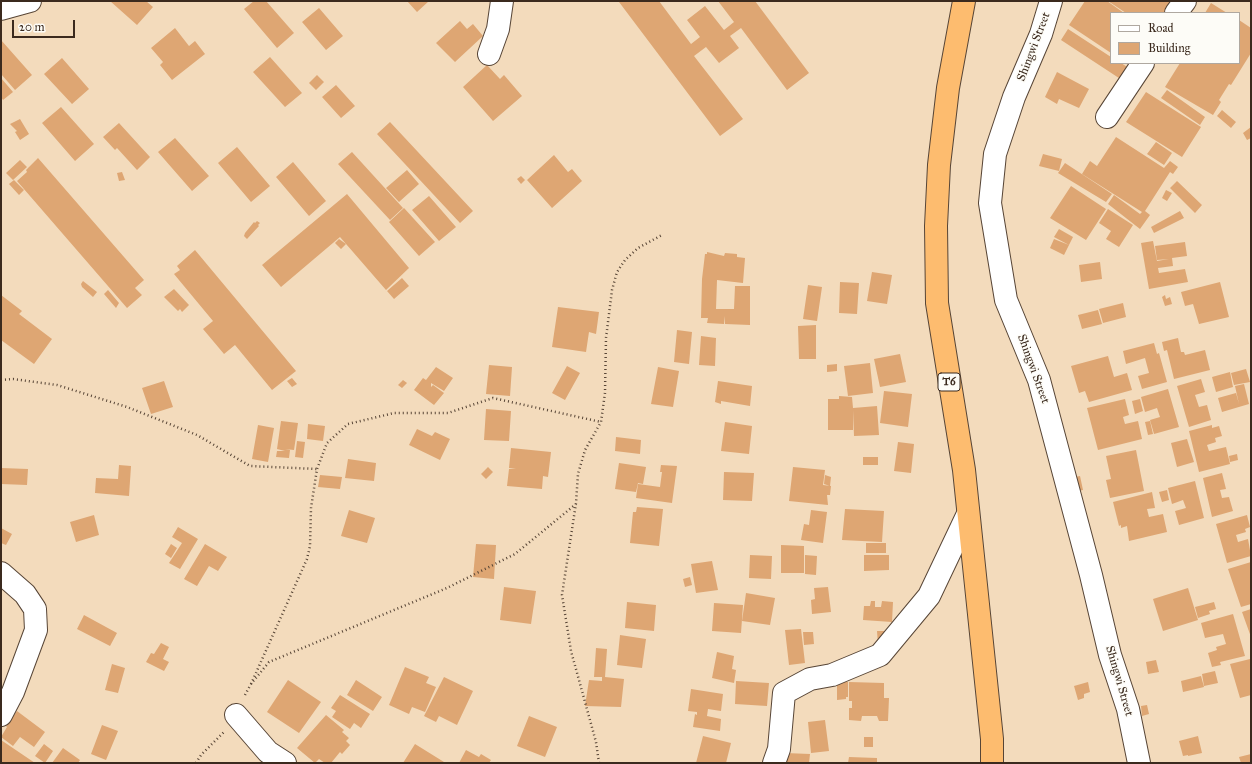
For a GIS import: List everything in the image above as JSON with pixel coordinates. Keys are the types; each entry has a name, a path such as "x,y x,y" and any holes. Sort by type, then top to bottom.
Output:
{"highway":[{"name":"T6","path":"964,1 948,88 939,165 936,226 937,303 964,470 967,516 992,739 992,763"}],"street":[{"path":"1,9 30,1"},
{"path":"489,54 498,29 502,1"},
{"name":"Shingwi Street","path":"1051,1 1041,34 1014,97 995,154 990,203 1006,300 1039,380 1091,575 1110,655 1128,710 1139,763"},
{"path":"1177,12 1185,1"},
{"path":"1107,117 1142,64"},
{"path":"774,763 779,749 784,693 810,679 832,675 880,655 929,596 967,516"},
{"path":"1,573 25,594 35,609 36,630 13,692 1,714"},
{"path":"236,714 268,752 285,763"}],"path":[{"path":"599,763 596,742 571,651 562,595 576,503 578,474 585,450 601,422 605,393 606,338 612,290 617,272 625,260 638,248 662,235"},
{"path":"1,380 13,379 57,385 127,407 197,435 250,466 317,469"},
{"path":"196,763 201,755 232,725 251,684 307,559 310,546 311,508 317,469 327,443 348,424 394,413 448,413 493,398 601,422"},
{"path":"251,684 269,662 447,588 515,554 576,503"}],"building":[{"path":"110,1 146,1 153,7 137,25"},
{"path":"254,1 266,1 294,33 277,48 244,9"},
{"path":"407,1 429,1 417,12"},
{"path":"659,1 691,44 700,37 687,20 705,6 724,30 734,22 718,1 755,1 809,73 787,90 741,28 730,36 739,48 719,63 706,47 694,56 743,119 720,136 619,2"},
{"path":"1085,1 1107,1 1123,12 1110,12 1110,52 1069,25"},
{"path":"1108,1 1173,1 1166,12 1124,12"},
{"path":"1211,3 1225,12 1206,12"},
{"path":"319,8 343,36 326,50 302,22"},
{"path":"460,21 467,29 473,24 483,36 455,62 436,43"},
{"path":"1240,21 1251,28 1251,53 1231,85 1229,84 1219,100 1221,102 1213,115 1165,87 1179,64 1240,64"},
{"path":"175,28 189,46 195,41 205,54 172,80 160,65 163,62 151,48"},
{"path":"1068,29 1110,56 1110,64 1123,64 1132,70 1125,82 1061,40"},
{"path":"1,40 32,75 15,90 1,74"},
{"path":"270,57 302,93 285,107 253,72"},
{"path":"62,58 89,89 72,104 44,74"},
{"path":"487,65 500,79 504,75 522,96 493,121 463,87"},
{"path":"1057,72 1089,89 1079,108 1059,99 1057,104 1045,97"},
{"path":"317,75 324,82 316,90 309,83"},
{"path":"1,78 13,92 3,100 1,97"},
{"path":"336,85 355,106 341,118 322,97"},
{"path":"1167,90 1205,117 1200,125 1161,98"},
{"path":"1146,92 1201,127 1182,157 1126,122"},
{"path":"61,107 94,144 75,161 42,123"},
{"path":"1222,110 1236,122 1231,128 1217,116"},
{"path":"20,119 29,134 20,140 15,132 17,131 10,124"},
{"path":"390,122 473,211 460,223 377,134"},
{"path":"119,123 150,157 137,170 117,148 115,150 103,137"},
{"path":"1251,127 1251,138 1247,140 1243,133"},
{"path":"1116,137 1164,168 1170,161 1178,167 1173,174 1170,172 1145,211 1150,215 1140,229 1108,204 1114,195 1140,214 1142,212 1082,174 1090,161 1097,166"},
{"path":"175,138 209,176 192,191 158,152"},
{"path":"1156,142 1172,153 1164,165 1147,154"},
{"path":"237,147 270,186 251,202 218,163"},
{"path":"352,152 403,208 390,220 338,164"},
{"path":"1043,154 1062,159 1059,171 1039,166"},
{"path":"554,155 568,172 572,169 582,181 552,208 527,180"},
{"path":"38,158 144,280 135,288 142,295 127,308 17,181 27,172 26,170"},
{"path":"20,160 27,167 13,180 6,173"},
{"path":"293,162 326,201 309,216 276,177"},
{"path":"1065,163 1112,194 1106,202 1058,173"},
{"path":"407,170 419,184 399,202 386,188"},
{"path":"122,172 125,180 119,181 117,173"},
{"path":"521,176 525,180 521,184 517,179"},
{"path":"14,180 24,190 19,195 9,184"},
{"path":"1177,181 1202,205 1195,213 1170,188"},
{"path":"1071,186 1106,209 1086,240 1050,218"},
{"path":"1166,190 1172,193 1167,201 1162,198"},
{"path":"347,194 409,268 386,290 340,237 281,287 262,265"},
{"path":"429,196 456,227 439,241 412,210"},
{"path":"404,208 435,242 419,256 389,222"},
{"path":"1108,209 1133,225 1119,247 1106,239 1111,231 1099,223"},
{"path":"1180,211 1184,218 1154,233 1151,227"},
{"path":"257,221 260,223 258,225 259,226 247,239 244,236 245,233 254,222 255,223"},
{"path":"1059,229 1073,237 1069,245 1054,237"},
{"path":"339,239 346,244 341,249 335,243"},
{"path":"1054,239 1069,245 1064,255 1050,248"},
{"path":"1153,241 1157,261 1169,259 1157,260 1155,246 1185,242 1187,256 1172,258 1173,266 1158,268 1159,273 1185,269 1188,282 1149,289 1141,243"},
{"path":"195,250 296,371 272,390 235,345 224,354 203,329 213,321 174,274 180,270 177,266"},
{"path":"707,252 724,256 725,253 737,254 737,257 745,258 743,283 717,280 716,309 734,309 735,286 750,286 750,325 725,324 725,316 724,324 707,323 708,318 701,318 702,279 705,254 707,254"},
{"path":"1100,262 1102,279 1081,282 1079,265"},
{"path":"872,272 892,275 887,304 867,301"},
{"path":"402,278 409,286 394,299 387,291"},
{"path":"83,281 97,292 93,297 82,287 81,284"},
{"path":"840,282 859,283 857,314 839,313"},
{"path":"1220,282 1229,317 1199,324 1193,304 1185,306 1181,292"},
{"path":"808,285 822,287 817,321 803,319"},
{"path":"174,289 189,305 182,312 180,309 178,311 164,297"},
{"path":"108,290 119,303 116,308 104,294"},
{"path":"1,295 22,311 19,314 52,339 34,364 1,340"},
{"path":"1165,295 1166,299 1170,297 1172,304 1165,306 1162,297"},
{"path":"1123,303 1126,317 1103,323 1099,309"},
{"path":"558,307 599,312 596,334 589,332 586,352 552,347"},
{"path":"1098,310 1102,324 1082,329 1078,315"},
{"path":"816,325 816,359 799,359 798,326"},
{"path":"677,330 692,332 689,364 674,362"},
{"path":"701,336 716,338 715,366 699,365"},
{"path":"1178,338 1181,352 1184,352 1185,355 1205,350 1210,370 1174,379 1167,350 1164,351 1162,342"},
{"path":"1154,343 1157,354 1159,353 1167,382 1142,389 1138,376 1149,373 1145,358 1126,364 1123,351"},
{"path":"900,354 906,382 880,387 874,359"},
{"path":"1108,356 1114,377 1127,373 1132,390 1089,402 1085,391 1079,393 1071,366"},
{"path":"870,363 873,393 848,396 844,366"},
{"path":"837,364 837,371 827,372 827,365"},
{"path":"489,365 512,367 510,396 486,394"},
{"path":"567,366 580,373 565,400 552,393"},
{"path":"436,367 453,378 444,391 431,383 431,387 433,385 444,393 434,405 414,390 423,378 426,380"},
{"path":"658,367 679,371 673,407 651,404"},
{"path":"1246,369 1250,382 1234,385 1231,373"},
{"path":"1230,372 1233,387 1216,392 1212,377"},
{"path":"292,378 297,384 292,387 287,381"},
{"path":"1201,379 1205,392 1195,395 1199,407 1207,405 1211,420 1189,427 1177,386"},
{"path":"403,380 407,383 402,388 398,385"},
{"path":"164,381 173,407 151,414 142,388"},
{"path":"718,381 752,386 750,406 721,401 721,404 715,402"},
{"path":"1244,384 1249,404 1222,412 1218,398 1236,393 1239,404 1235,386"},
{"path":"1168,389 1179,427 1154,434 1150,420 1160,417 1157,408 1145,412 1141,397"},
{"path":"884,391 912,394 908,427 880,423"},
{"path":"839,396 852,397 853,408 877,406 879,435 854,436 853,410 853,430 828,430 828,399 839,399"},
{"path":"1125,399 1129,415 1123,417 1125,424 1138,421 1142,439 1098,450 1087,408"},
{"path":"1140,399 1143,411 1135,414 1132,401"},
{"path":"486,409 511,411 509,441 484,440"},
{"path":"281,421 298,423 294,450 285,449 290,450 289,458 276,457 277,451 285,451 277,449"},
{"path":"1150,421 1153,434 1148,435 1145,422"},
{"path":"725,422 752,426 749,454 721,451"},
{"path":"308,424 325,426 323,441 307,439"},
{"path":"258,425 274,428 268,462 252,459"},
{"path":"1212,425 1212,428 1219,426 1222,436 1215,438 1216,442 1207,445 1209,451 1226,447 1230,464 1199,472 1189,431"},
{"path":"417,429 432,436 435,432 450,439 440,460 409,445"},
{"path":"616,437 641,440 640,454 615,451"},
{"path":"1187,439 1194,462 1177,467 1171,443"},
{"path":"297,441 305,442 303,458 295,457"},
{"path":"898,442 914,444 911,473 894,471"},
{"path":"511,448 551,452 548,477 543,476 542,489 507,486 509,469 516,469 509,468"},
{"path":"1136,450 1144,491 1110,498 1106,480 1111,479 1106,456"},
{"path":"1237,454 1238,460 1230,462 1229,456"},
{"path":"863,457 878,457 878,465 863,465"},
{"path":"348,459 376,463 374,481 345,478"},
{"path":"619,463 646,467 643,484 638,483 636,492 615,489"},
{"path":"119,465 131,466 129,496 95,493 96,478 118,479"},
{"path":"661,465 677,466 672,503 636,498 638,484 660,487 662,472 660,472"},
{"path":"488,467 493,472 486,479 481,474"},
{"path":"793,467 825,470 823,485 831,486 830,495 827,495 828,505 789,501"},
{"path":"1,468 28,469 27,485 1,484"},
{"path":"724,472 754,473 752,501 723,500"},
{"path":"1222,473 1226,489 1220,490 1222,498 1229,497 1233,511 1212,517 1203,478"},
{"path":"320,475 342,477 340,489 318,487"},
{"path":"825,475 831,477 830,486 824,484"},
{"path":"1080,476 1083,490 1073,492 1070,478"},
{"path":"1195,481 1204,518 1179,525 1175,511 1186,508 1183,500 1172,504 1168,488"},
{"path":"1167,490 1169,500 1162,502 1159,492"},
{"path":"1152,492 1155,508 1147,509 1149,517 1163,514 1167,532 1129,541 1127,526 1121,528 1121,525 1119,526 1113,502"},
{"path":"637,507 663,509 659,546 630,543 633,512 636,512"},
{"path":"845,509 884,511 882,542 842,540"},
{"path":"349,510 375,518 367,543 341,536"},
{"path":"811,510 827,512 823,543 801,540 804,524 809,525"},
{"path":"94,515 99,535 76,542 70,522"},
{"path":"1247,515 1250,527 1245,529 1246,532 1236,535 1238,542 1248,539 1251,556 1227,563 1216,524"},
{"path":"178,527 198,539 180,569 169,563 182,543 172,537"},
{"path":"1,528 12,534 6,545 1,543"},
{"path":"866,543 886,543 886,553 866,553"},
{"path":"171,544 177,548 171,558 165,554"},
{"path":"205,544 227,557 218,571 209,566 197,586 184,579"},
{"path":"476,544 496,545 494,579 473,577"},
{"path":"781,545 804,546 804,573 781,573"},
{"path":"750,555 772,556 771,579 749,578"},
{"path":"805,555 817,556 816,575 805,574"},
{"path":"864,555 889,555 889,570 864,571"},
{"path":"712,561 718,590 696,593 691,564"},
{"path":"1251,562 1251,604 1241,607 1228,569"},
{"path":"690,577 692,585 685,587 683,579"},
{"path":"504,587 536,591 531,624 500,620"},
{"path":"828,587 831,612 812,614 811,600 815,599 814,588"},
{"path":"1188,588 1198,620 1163,631 1153,599"},
{"path":"746,593 775,598 770,625 742,621"},
{"path":"871,601 875,601 875,607 881,607 882,601 893,602 892,622 863,620 864,606 870,606"},
{"path":"627,602 656,605 654,631 625,628"},
{"path":"1214,602 1216,609 1209,611 1210,614 1198,618 1195,607"},
{"path":"714,603 743,605 741,633 712,631"},
{"path":"1251,609 1251,637 1242,612"},
{"path":"1233,614 1245,656 1220,662 1221,665 1212,667 1208,653 1217,650 1216,647 1226,644 1223,634 1205,638 1201,623"},
{"path":"84,615 117,633 110,646 77,629"},
{"path":"801,629 805,663 789,665 785,630"},
{"path":"877,631 885,631 886,644 878,645"},
{"path":"803,632 813,632 814,644 804,645"},
{"path":"620,635 646,639 642,668 617,665"},
{"path":"161,643 169,647 163,659 169,662 164,671 146,662 151,653 154,654"},
{"path":"596,648 607,649 605,677 624,679 621,707 585,706 589,680 602,681 602,677 594,677"},
{"path":"717,652 734,656 732,669 736,670 734,683 712,678"},
{"path":"1250,659 1251,695 1240,698 1230,664"},
{"path":"1156,660 1159,672 1148,674 1146,662"},
{"path":"112,664 125,668 118,693 105,690"},
{"path":"405,667 429,677 426,683 436,687 425,712 412,707 409,714 389,705"},
{"path":"1215,671 1218,683 1204,686 1202,674"},
{"path":"837,674 845,674 845,682 848,682 848,697 846,697 846,699 837,700"},
{"path":"1201,676 1204,687 1183,692 1181,681"},
{"path":"444,677 473,691 457,725 439,716 436,722 424,716"},
{"path":"288,680 321,702 299,733 267,712"},
{"path":"356,680 382,697 373,711 347,695"},
{"path":"736,681 769,683 767,706 735,704"},
{"path":"849,682 884,683 884,698 889,698 888,721 879,721 877,716 862,716 861,721 849,720 849,708 852,708 852,701 849,701"},
{"path":"1088,682 1090,692 1084,694 1084,698 1078,700 1074,686"},
{"path":"691,689 723,694 721,711 708,709 707,716 721,719 720,731 693,727 695,714 697,715 697,712 688,711"},
{"path":"340,695 370,714 361,728 354,723 350,729 332,717 336,711 331,708"},
{"path":"1147,705 1149,714 1142,716 1141,706"},
{"path":"17,711 45,732 34,747 20,737 13,746 1,737 7,727 6,726"},
{"path":"326,715 344,730 342,732 349,738 346,741 350,745 342,754 340,752 331,763 325,763 319,759 315,763 297,748"},
{"path":"529,716 557,727 545,757 517,746"},
{"path":"825,720 829,751 811,753 808,722"},
{"path":"102,725 118,731 106,760 91,754"},
{"path":"703,736 731,743 726,763 696,763"},
{"path":"1198,736 1202,753 1183,756 1179,741"},
{"path":"864,737 873,737 873,747 864,747"},
{"path":"1,740 35,763 1,763"},
{"path":"44,744 53,751 45,763 35,756"},
{"path":"415,744 444,762 403,763"},
{"path":"63,748 80,760 78,763 52,763"},
{"path":"466,750 479,757 481,754 491,760 489,763 459,763"},
{"path":"785,753 810,754 809,763 784,763"},
{"path":"1251,754 1251,763 1241,763 1239,757"},
{"path":"849,757 877,758 877,763 848,763"}]}
